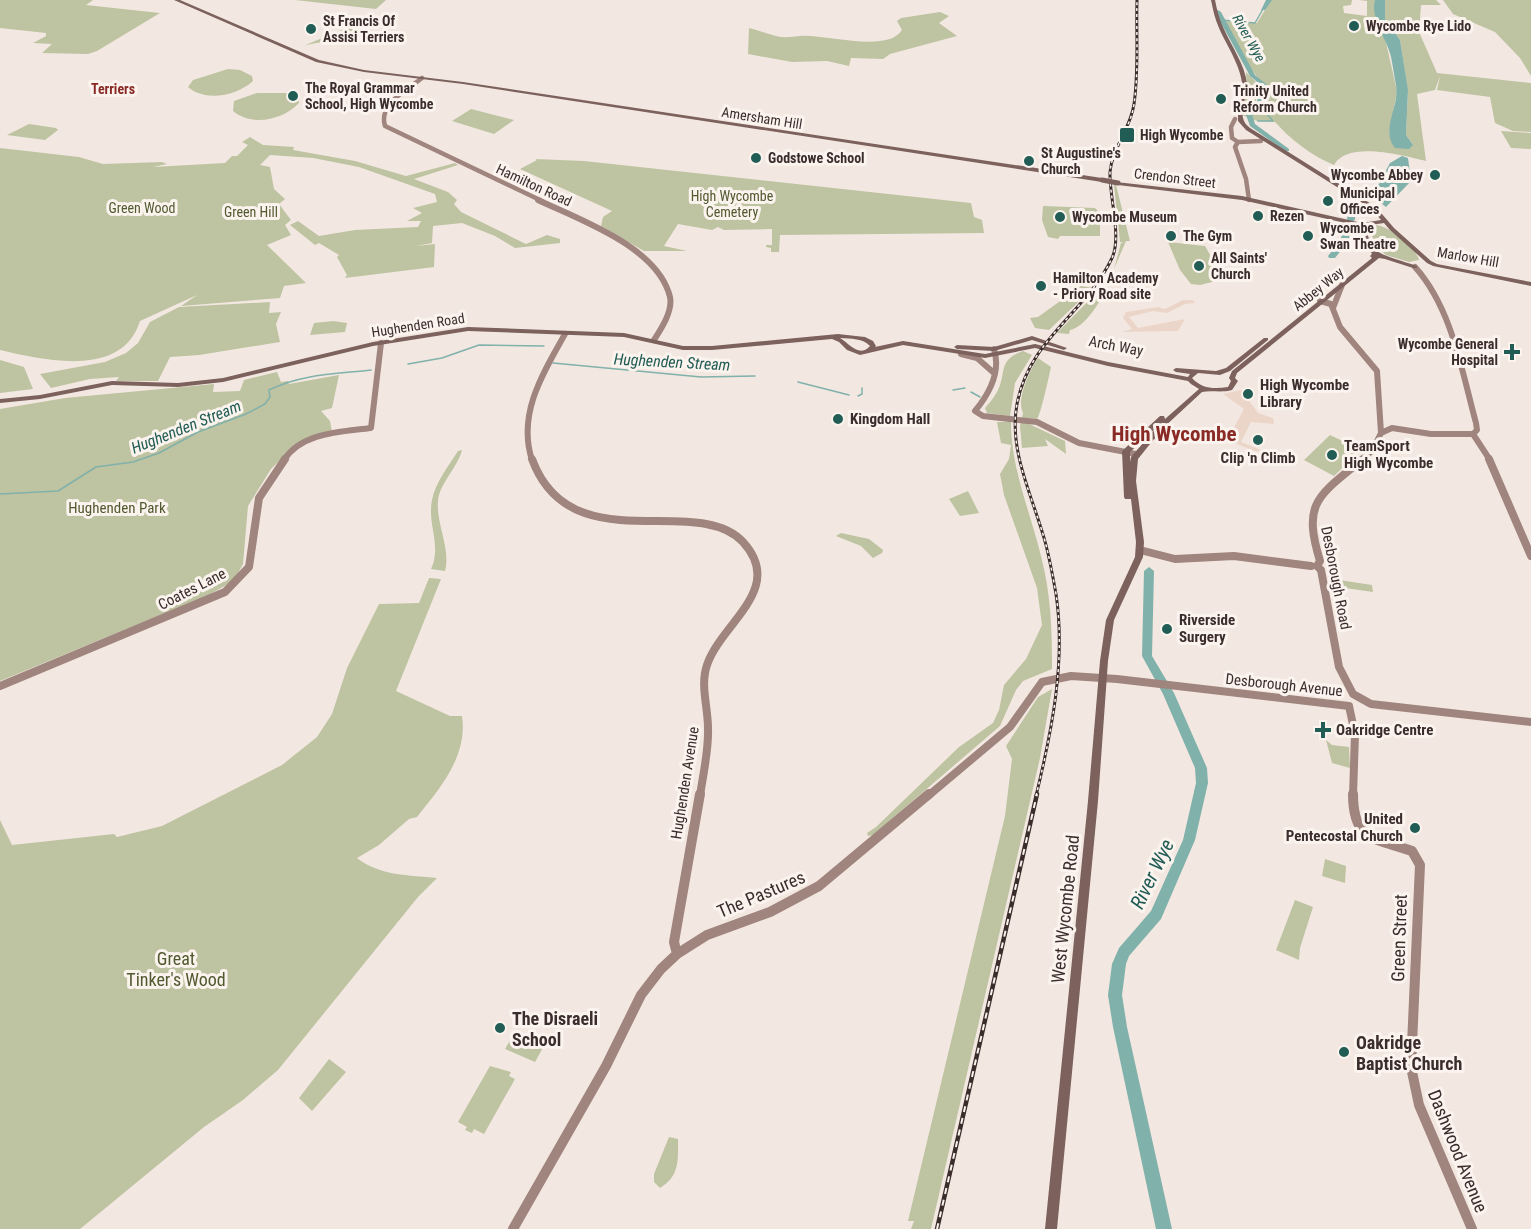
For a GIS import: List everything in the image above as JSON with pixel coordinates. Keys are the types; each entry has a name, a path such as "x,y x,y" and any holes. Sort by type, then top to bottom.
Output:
{"main road":[{"name":"Amersham Hill","path":"176,0 318,61 364,71 1100,180"},
{"path":"1213,0 1215,18 1234,54 1242,76 1244,90 1237,118 1242,129 1368,208 1429,262 1415,267 1378,256 1361,228 1362,225"},
{"name":"Crendon Street","path":"1100,180 1249,200 1362,225 1381,221"},
{"name":"Abbey Way","path":"1192,375 1228,370 1242,363 1325,295 1342,285 1378,256"},
{"name":"Abbey Way","path":"1196,386 1207,389 1230,389 1234,381 1232,374 1242,363 1369,257 1378,256"},
{"name":"Marlow Hill","path":"1429,262 1531,283"},
{"name":"Hughenden Road","path":"0,401 40,398 124,382 178,385 223,381 381,343 468,329 524,329 565,334 624,334 683,348 712,348 832,337 863,338 871,342 910,338 966,349 996,352"},
{"path":"832,337 856,352 893,344 915,343 962,354 996,352 1035,342"},
{"path":"846,346 852,338"},
{"path":"869,351 873,346 871,342"},
{"name":"Arch Way","path":"996,352 1035,342 1192,375"},
{"name":"Abbey Way","path":"1218,372 1232,378"},
{"path":"1140,550 1133,530 1127,491 1126,452 1142,435 1182,402 1196,386 1192,375"},
{"path":"1136,454 1152,435 1200,392 1207,389"},
{"name":"West Wycombe Road","path":"1051,1229 1102,677 1110,620 1140,550 1132,481 1136,454"}],"street":[{"name":"Hamilton Road","path":"422,78 385,108 382,117 386,126 600,229 635,249 661,277 670,300 665,322 654,340"},
{"path":"1237,118 1231,127 1232,138 1238,142 1264,141"},
{"path":"1238,142 1235,147 1246,179 1249,200"},
{"path":"1320,301 1328,302 1340,327 1377,371 1379,413 1384,432 1408,430 1431,435 1473,434 1478,428 1445,317 1424,280 1414,269 1415,267"},
{"path":"1332,309 1334,299 1342,285"},
{"name":"Hughenden Avenue","path":"565,334 534,393 530,408 531,456 543,482 563,499 602,516 624,522 696,524 729,532 750,550 758,572 759,579 753,597 714,650 706,666 704,689 708,735 679,910 674,947 677,954"},
{"name":"Coates Lane","path":"0,686 164,619 215,596 238,581 249,567 259,498 282,461 296,448 315,438 371,428 381,343"},
{"path":"996,352 994,373 987,398 975,411 983,416 1037,422 1079,443 1136,454"},
{"path":"962,354 976,358 994,373"},
{"name":"Desborough Road","path":"1357,699 1350,691 1337,662 1321,570 1314,566 1320,561 1311,531 1313,507 1348,471 1365,463 1375,452 1384,432"},
{"path":"1473,434 1487,454 1531,556"},
{"path":"1142,435 1160,437"},
{"path":"1140,550 1174,559 1227,556 1314,566"},
{"name":"The Pastures","path":"513,1229 606,1066 641,995 661,969 677,954 707,935 797,899 837,874 1010,727 1036,687 1042,682 1071,676 1102,677"},
{"name":"Desborough Avenue","path":"1102,677 1149,685 1349,706 1357,699 1371,704 1411,710 1531,722"},
{"name":"Green Street","path":"1349,706 1354,717 1355,738 1354,821 1359,829 1376,839 1412,851 1420,865 1411,1067 1414,1086"},
{"name":"Dashwood Avenue","path":"1414,1086 1419,1105 1473,1229"}],"green space":[{"path":"0,0 93,0 86,5 160,13 97,51 88,54 42,53 52,44 33,43 46,36 46,33 0,28"},
{"path":"295,0 386,0 376,9"},
{"path":"1271,0 1352,0 1351,5 1343,6 1344,13 1367,16 1367,1 1359,0 1375,0 1375,17 1384,34 1397,91 1389,134 1413,145 1406,135 1408,92 1400,40 1385,19 1385,0 1436,0 1441,5 1421,5 1419,32 1437,73 1531,83 1531,132 1513,131 1495,123 1490,97 1437,90 1440,76 1435,90 1417,94 1426,161 1391,153 1363,151 1341,157 1334,165 1318,157 1287,135 1275,122 1257,121 1242,115 1247,91 1246,72 1262,88 1256,97 1256,105 1262,105 1266,89 1247,63 1223,21 1257,23"},
{"path":"1443,0 1531,0 1531,76 1520,58 1495,32 1453,14"},
{"path":"940,12 949,16 939,23 957,36 890,54 883,59 851,58 849,66 827,61 792,62 748,54 749,28 782,37 810,36 854,41 883,41 894,37 902,30 897,21 901,18"},
{"path":"354,25 371,30 359,35 303,46"},
{"path":"228,69 240,70 252,76 253,81 230,93 212,96 195,92 188,87 193,80"},
{"path":"257,93 288,93 298,97 299,103 285,114 267,119 249,119 233,111 234,101"},
{"path":"471,109 514,120 494,134 452,121"},
{"path":"29,124 58,130 45,140 7,135"},
{"path":"1501,131 1531,133 1531,149 1511,148"},
{"path":"250,137 263,145 294,147 293,150 355,161 406,176 455,163 458,165 414,179 448,192 457,200 454,204 461,212 526,244 547,235 560,239 560,243 515,248 495,236 462,223 433,226 432,243 416,246 435,244 434,267 345,278 347,275 337,257 339,255 319,243 315,245 290,225 298,221 319,236 355,230 418,227 421,221 407,221 422,213 413,208 437,202 435,194 359,167 313,158 270,155 260,165 270,167 274,189 285,199 279,204 291,220 285,225 291,235 267,245 306,283 284,286 280,298 181,306 197,295 140,321 131,339 117,351 99,358 58,361 0,350 0,148 79,157 103,164 162,162 167,164 153,167 225,163 232,156 237,156 248,145 242,142"},
{"name":"High Wycombe Cemetery","path":"535,159 584,161 971,203 974,217 982,220 984,233 780,235 779,252 771,252 771,248 766,245 772,245 772,229 724,230 718,227 712,230 678,224 664,246 687,251 644,251 601,226 603,217 612,211 520,169 537,160"},
{"path":"1114,185 1116,185 1130,241 1126,241 1114,269 1121,243 1125,243 1120,242"},
{"path":"1043,206 1095,208 1100,213 1100,236 1060,236 1058,239 1048,237 1042,220"},
{"path":"1376,225 1402,238 1413,249 1419,260 1409,262 1386,255 1379,249 1368,229"},
{"path":"1168,242 1205,246 1224,279 1200,285 1191,284 1180,270"},
{"path":"1081,286 1093,288 1049,330 1035,328 1030,318 1038,317"},
{"path":"1101,288 1107,288 1087,319 1070,330 1069,334 1057,333"},
{"path":"270,302 269,313 281,312 276,324 280,342 199,355 170,357 158,381 116,381 119,377 90,379 51,388 40,374 105,362 126,353 138,343 150,322 179,307"},
{"path":"333,321 347,323 345,332 310,335 314,323"},
{"path":"1023,351 1032,355 1015,383 1010,416 987,413 985,408 997,392 1006,363"},
{"path":"1038,358 1051,367 1039,416 1037,419 1027,418 1027,423 1065,441 1066,454 1045,439 1048,446 1022,448 1021,400 1028,377"},
{"path":"0,360 24,367 33,389 0,393"},
{"name":"Hughenden Park","path":"277,372 281,382 288,381 289,384 339,375 332,408 321,411 330,421 332,432 292,448 271,469 248,506 243,564 237,575 228,584 209,595 0,681 0,409 65,398 214,384 213,392 240,391 244,380"},
{"path":"997,422 1011,422 1014,456 1044,570 1050,612 1052,669 1023,681 1016,690 1000,726 873,835 868,836 867,833 959,747 993,723 999,710 1004,685 1026,659 1042,625 1037,588 1004,495 1000,474 1009,459 1011,445 1001,443"},
{"name":"TeamSport High Wycombe","path":"1330,435 1361,450 1334,476 1304,460"},
{"path":"462,450 442,488 438,501 446,554 445,571 431,569 435,552 431,518 432,500 439,481 458,451"},
{"path":"968,491 979,513 960,516 949,499"},
{"path":"841,533 869,539 883,550 882,553 873,558 861,546 836,536"},
{"path":"1332,574 1333,579 1372,585 1373,592 1331,586 1328,575"},
{"name":"Great Tinker's Wood","path":"429,578 441,579 396,691 450,716 462,716 461,745 443,783 417,817 409,819 379,845 357,858 385,871 437,878 418,897 278,1070 243,1100 204,1127 80,1229 0,1229 0,820 12,845 114,834 117,837 162,826 282,765 317,737 332,714 347,668 379,604 419,603"},
{"path":"1052,689 1040,758 931,1229 911,1229 914,1221 908,1221 1005,816 1012,759 1006,746 1038,697"},
{"path":"1326,740 1332,745 1349,747 1350,768 1332,763"},
{"path":"1325,859 1346,866 1345,883 1322,876"},
{"path":"1295,900 1313,907 1300,948 1299,960 1276,950"},
{"path":"515,1032 545,1044 535,1062 505,1049"},
{"path":"329,1059 346,1072 312,1111 299,1098"},
{"path":"490,1066 511,1072 509,1076 515,1079 484,1134 474,1129 472,1133 465,1130 467,1127 458,1122"},
{"path":"669,1137 678,1139 676,1167 671,1178 660,1188 654,1182 654,1174"}],"shaded area":[{"path":"313,82 350,88 362,82 369,85 364,84 355,88 358,90 345,95 369,103 340,109 352,101 342,96 348,89 335,86 327,91 308,86"},
{"path":"1183,300 1193,300 1195,303 1185,304 1167,313 1153,311 1129,317 1138,328 1185,319 1178,331 1122,332 1132,329 1123,318 1126,312 1158,307 1165,309"},
{"path":"1241,390 1258,413 1273,418 1274,424 1251,422 1241,442 1261,450 1257,452 1227,440 1244,409 1223,394"}],"water":[{"path":"1375,0 1385,0 1385,19 1400,40 1408,90 1406,135 1413,145 1409,149 1395,148 1389,133 1396,85 1389,50 1375,15"},
{"path":"1402,156 1408,158 1411,181 1386,207 1370,194 1385,177 1383,176 1390,163"}],"waterway":[{"name":"River Wye","path":"1263,9 1269,0"},
{"path":"1221,20 1255,23 1263,9"},
{"name":"River Wye","path":"1218,12 1253,76 1264,85 1259,105 1261,112 1248,112 1252,125 1287,150"},
{"path":"1258,121 1273,121 1265,112"},
{"name":"River Wye","path":"1351,220 1352,204"},
{"name":"River Wye","path":"1344,241 1349,225"},
{"name":"River Wye","path":"1332,256 1339,248"},
{"name":"Hughenden Stream","path":"408,364 442,358 479,345 544,346"},
{"name":"Hughenden Stream","path":"553,363 701,377 755,376"},
{"name":"Hughenden Stream","path":"0,494 58,491 96,467 133,462 159,453 198,432 246,414 265,404 270,397 269,390 281,385 319,376 371,370"},
{"name":"Hughenden Stream","path":"798,382 849,395"},
{"name":"Hughenden Stream","path":"858,396 862,394 862,388"},
{"path":"953,390 965,388"},
{"path":"971,392 980,397"},
{"name":"River Wye","path":"1149,571 1147,656 1168,693 1201,768 1202,783 1189,840 1156,915 1124,952 1119,964 1115,995 1164,1229"}],"railway":[{"path":"1036,796 1056,695 1059,619 1046,545 1019,458 1015,422 1017,404 1023,381 1033,362 1045,344 1088,295 1101,277 1115,249 1110,172 1111,163 1134,104 1137,66 1137,0"},
{"path":"937,1229 1037,794"}],"place":[{"name":"Wycombe Rye Lido","path":"1354,26"},
{"name":"St Francis Of Assisi Terriers","path":"311,29"},
{"name":"The Royal Grammar School, High Wycombe","path":"293,96"},
{"name":"Trinity United Reform Church","path":"1221,99"},
{"name":"High Wycombe","path":"1127,135"},
{"name":"Godstowe School","path":"756,158"},
{"name":"St Augustine's Church","path":"1029,161"},
{"name":"Wycombe Abbey","path":"1435,175"},
{"name":"Municipal Offices","path":"1328,201"},
{"name":"Rezen","path":"1258,216"},
{"name":"Wycombe Museum","path":"1060,217"},
{"name":"The Gym","path":"1171,236"},
{"name":"Wycombe Swan Theatre","path":"1308,236"},
{"name":"All Saints' Church","path":"1199,266"},
{"name":"Hamilton Academy - Priory Road site","path":"1041,286"},
{"name":"Wycombe General Hospital","path":"1512,352"},
{"name":"High Wycombe Library","path":"1248,394"},
{"name":"Kingdom Hall","path":"838,419"},
{"name":"Clip 'n Climb","path":"1258,440"},
{"name":"TeamSport High Wycombe","path":"1332,455"},
{"name":"Riverside Surgery","path":"1167,629"},
{"name":"Oakridge Centre","path":"1323,730"},
{"name":"United Pentecostal Church","path":"1415,828"},
{"name":"The Disraeli School","path":"500,1028"},
{"name":"Oakridge Baptist Church","path":"1344,1052"}],"district":[{"name":"Terriers","path":"113,89"},
{"name":"High Wycombe","path":"1174,434"}],"park label":[{"name":"Green Wood","path":"142,208"},
{"name":"Green Hill","path":"251,212"}]}
